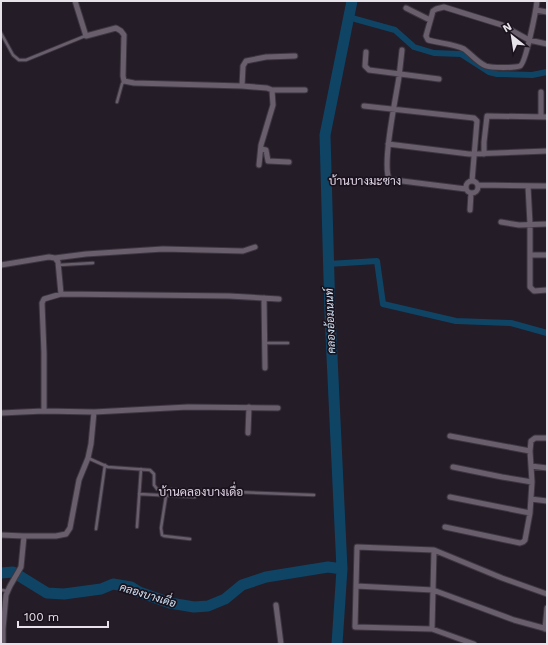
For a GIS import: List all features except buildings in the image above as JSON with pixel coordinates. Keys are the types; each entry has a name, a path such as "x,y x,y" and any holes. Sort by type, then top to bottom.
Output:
{"street":[{"path":"75,1 86,36 116,28 124,35 124,81 134,83 242,86 267,88 272,90 305,90"},
{"path":"537,1 529,40 522,63 519,66 488,66 463,49 428,40 426,34 434,10 444,7 502,25 529,40 547,44"},
{"path":"406,8 430,20"},
{"path":"536,10 547,12"},
{"path":"402,50 388,144 386,174 389,179 466,189 471,193"},
{"path":"366,52 365,66 367,69 374,72 439,79"},
{"path":"242,86 246,61 266,57 296,56"},
{"path":"259,165 261,149 273,105 272,90"},
{"path":"484,154 487,116 544,117 541,92"},
{"path":"364,106 474,118 477,121 472,181"},
{"path":"388,144 475,154 547,151"},
{"path":"261,149 266,150 268,162 289,162"},
{"path":"466,189 468,182 472,181"},
{"path":"472,181 478,185 547,186"},
{"path":"471,193 477,190 478,185"},
{"path":"528,186 530,224 530,287 534,291 547,290"},
{"path":"470,210 471,193"},
{"path":"501,222 519,225 547,224"},
{"path":"1,266 49,257 54,258 86,254 163,250 243,251 255,247"},
{"path":"530,255 547,255"},
{"path":"54,258 59,265 61,294"},
{"path":"44,412 42,303 44,299 61,294 279,298"},
{"path":"264,298 265,368"},
{"path":"1,413 94,412 188,407 278,408"},
{"path":"248,433 249,407"},
{"path":"1,535 56,536 66,534 70,528 79,480 88,458 94,412"},
{"path":"450,436 530,451"},
{"path":"445,528 520,543 523,542 525,540 530,513 532,482 530,451 532,441 535,438 547,438"},
{"path":"531,466 547,468"},
{"path":"453,467 532,482"},
{"path":"450,497 530,513"},
{"path":"531,499 547,501"},
{"path":"3,644 6,595 21,567 24,536"},
{"path":"474,644 432,629 355,627 357,547 434,550 502,578 547,594"},
{"path":"432,629 434,550"},
{"path":"356,586 433,590 514,620 546,629 547,608"},
{"path":"276,605 281,644"}],"lane":[{"path":"1,33 13,55 19,60 26,60 86,36"},
{"path":"118,102 124,81"},
{"path":"59,265 93,263"},
{"path":"265,343 288,343"},
{"path":"88,458 105,465 152,471 154,474 154,485 158,489 314,495"},
{"path":"96,529 105,465"},
{"path":"137,527 141,469"},
{"path":"139,494 195,497"},
{"path":"166,496 161,528 162,535 190,539"},
{"path":"1,590 8,591"}],"waterway":[{"name":"คลองอ้อมนนท์","path":"337,644 342,569 330,314 325,135 352,1"},
{"path":"348,17 395,30 414,47 434,53 461,54 489,72 497,74 532,75 547,72"},
{"path":"328,264 377,261 383,304 456,321 511,323 547,333"},
{"name":"คลองบางเดื่อ","path":"1,573 13,572 47,593 64,594 101,589 113,584 131,587 139,592 170,603 194,607 208,606 225,599 242,585 266,577 328,567 342,569"}],"district":[{"name":"บ้านบางมะซาง","path":"365,181"},
{"name":"บ้านคลองบางเดื่อ","path":"201,492"}]}
